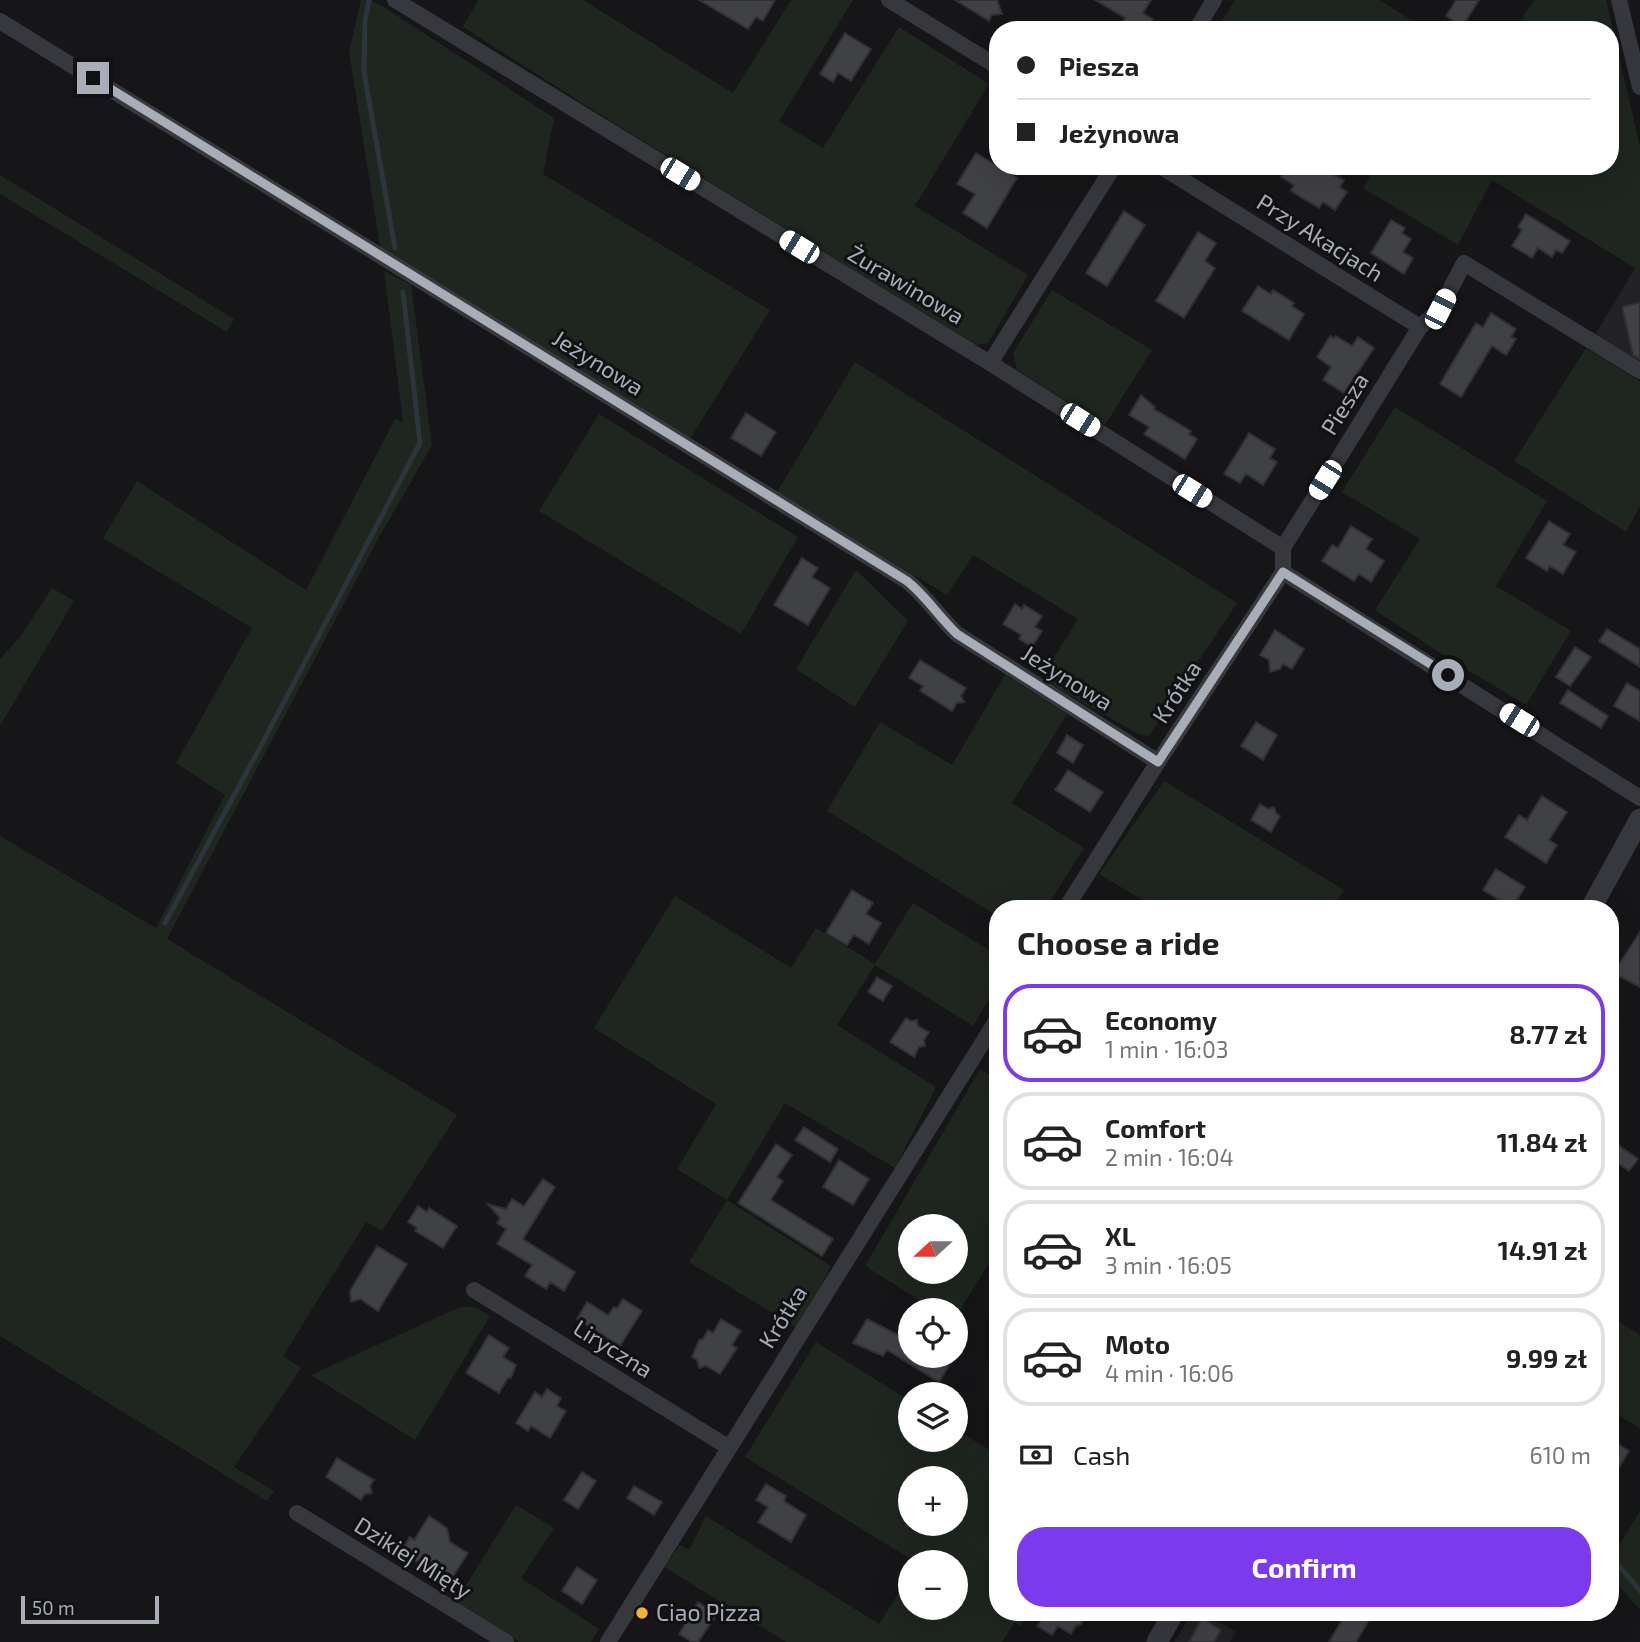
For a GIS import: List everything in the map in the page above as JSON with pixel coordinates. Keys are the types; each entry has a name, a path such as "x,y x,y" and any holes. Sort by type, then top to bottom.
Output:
{"street":[{"name":"Żurawinowa","path":"395,0 990,363 1283,548"},
{"path":"889,0 989,61"},
{"path":"1201,21 1214,0"},
{"path":"1619,0 1640,87"},
{"name":"Jeżynowa","path":"0,21 907,581 923,593 941,619 957,634 1158,762"},
{"path":"990,363 1108,175"},
{"name":"Przy Akacjach","path":"1175,175 1420,327"},
{"name":"Piesza","path":"1283,548 1420,327 1440,309 1464,263 1640,371"},
{"path":"1283,548 1283,572 1640,798"},
{"name":"Krótka","path":"1071,900 1283,572"},
{"path":"1595,900 1640,818"},
{"name":"Krótka","path":"608,1642 989,1032"},
{"name":"Liryczna","path":"474,1290 728,1447"},
{"name":"Dzikiej Mięty","path":"297,1513 506,1642"},
{"path":"1157,1642 1169,1621"}],"shaded area":[{"path":"361,0 371,0 381,5 554,118 543,174 770,310 690,439 381,252 349,52"},
{"path":"478,0 583,0 733,93 791,0 853,0 779,121 823,148 899,27 989,84 915,206 1028,275 988,343 975,345 463,27"},
{"path":"1235,0 1379,0 1413,21 1222,21"},
{"path":"1534,0 1606,0 1611,21 1521,21"},
{"path":"1619,56 1640,147 1640,271 1492,180 1458,245 1363,188 1371,175 1619,175"},
{"path":"0,175 234,319 227,332 0,194"},
{"path":"1635,268 1640,271 1640,361 1595,335"},
{"path":"384,271 411,285 432,445 378,539 167,939 457,1115 382,1231 366,1222 283,1356 301,1368 234,1467 274,1491 267,1501 0,1336 0,836 156,928 225,795 176,763 252,628 103,538 137,481 306,590 395,419 403,422"},
{"path":"1052,290 1152,350 1105,425 1017,370 1013,353"},
{"path":"1586,348 1640,381 1640,506 1626,532 1514,461"},
{"path":"855,362 1237,603 1149,736 1140,735 1045,681 1045,672 1078,619 973,555 947,595 777,492"},
{"path":"1395,407 1547,501 1496,586 1571,631 1526,705 1375,610 1420,539 1342,492"},
{"path":"599,414 798,537 741,634 539,511"},
{"path":"856,570 908,621 855,707 796,669"},
{"path":"52,588 74,601 0,726 0,659 20,637"},
{"path":"1005,675 1067,714 1012,803 1084,848 1051,900 989,900 989,911 827,811 880,722 952,765"},
{"path":"1164,781 1344,890 1337,900 1143,900 1099,874"},
{"path":"675,896 791,968 816,928 875,964 913,903 989,950 989,999 973,1026 875,965 837,1025 936,1087 895,1168 785,1103 727,1200 677,1169 716,1104 594,1028"},
{"path":"980,1069 989,1074 989,1263 968,1298 916,1298 865,1266"},
{"path":"727,1200 831,1266 797,1328 689,1262"},
{"path":"460,1307 475,1307 490,1316 415,1440 311,1375"},
{"path":"1619,1322 1640,1335 1640,1428 1619,1415"},
{"path":"816,1342 898,1393 898,1452 968,1452 968,1437 989,1450 989,1621 1024,1621 1020,1627 1015,1622 1002,1642 786,1642 664,1567 680,1545 689,1550 706,1516 879,1624 898,1594 898,1620 968,1620 968,1550 898,1551 745,1457"},
{"path":"516,1505 554,1528 521,1578 599,1629 591,1642 519,1642 455,1603"},
{"path":"1640,1511 1640,1610 1619,1586 1619,1545"},
{"path":"1187,1621 1218,1621 1236,1632 1230,1642 1174,1642"}],"building":[{"path":"699,0 775,0 763,21 756,17 748,29"},
{"path":"955,0 997,0 1002,14 992,15 989,21"},
{"path":"1095,0 1151,0 1143,13 1153,19 1152,21 1124,21 1125,18"},
{"path":"1456,0 1479,0 1466,21 1453,21 1446,16"},
{"path":"845,33 871,49 851,81 838,73 833,82 820,74"},
{"path":"976,153 989,161 989,175 1012,175 1017,178 987,228 963,213 975,194 957,184"},
{"path":"1334,175 1344,180 1340,187 1347,192 1335,210 1323,202 1319,208 1291,191 1294,185 1281,177"},
{"path":"1124,211 1145,225 1107,286 1086,273"},
{"path":"1526,214 1570,241 1562,253 1556,250 1552,257 1538,248 1532,258 1512,246 1522,230 1518,227"},
{"path":"1391,220 1405,228 1402,233 1411,239 1403,252 1413,258 1404,274 1371,253"},
{"path":"1198,232 1216,243 1205,261 1215,268 1184,318 1156,301"},
{"path":"1258,286 1271,294 1273,290 1294,303 1292,306 1304,314 1289,340 1242,311"},
{"path":"1640,302 1640,359 1633,355 1622,307"},
{"path":"1491,313 1516,329 1511,337 1516,339 1506,355 1492,346 1461,397 1440,384 1476,323 1483,327"},
{"path":"1330,336 1336,336 1352,346 1358,337 1374,348 1344,393 1323,380 1331,367 1317,357"},
{"path":"1141,395 1154,409 1191,431 1189,434 1197,439 1185,459 1144,434 1149,427 1129,415"},
{"path":"746,413 776,432 761,456 731,438"},
{"path":"1249,433 1275,449 1270,458 1277,462 1263,485 1246,474 1240,483 1224,474"},
{"path":"1549,521 1570,534 1563,545 1576,552 1563,574 1550,566 1547,571 1526,558"},
{"path":"1351,526 1372,539 1366,549 1384,561 1371,582 1359,574 1354,581 1322,561 1332,545 1338,548"},
{"path":"802,558 818,568 812,577 830,588 808,625 774,605"},
{"path":"1015,604 1022,609 1024,605 1042,616 1035,627 1042,631 1032,647 1019,639 1021,635 1003,624"},
{"path":"1607,629 1640,649 1640,667 1599,641"},
{"path":"1275,630 1304,649 1292,669 1283,664 1280,669 1270,672 1269,660 1260,655"},
{"path":"1575,647 1591,657 1570,686 1556,677"},
{"path":"920,660 966,688 961,696 964,702 957,703 952,711 920,691 923,686 909,678"},
{"path":"1627,683 1640,691 1640,721 1614,706"},
{"path":"1568,690 1608,716 1601,728 1560,703"},
{"path":"1256,722 1277,735 1263,760 1241,746"},
{"path":"1067,735 1083,745 1073,763 1057,753"},
{"path":"1068,770 1103,792 1090,812 1055,790"},
{"path":"1542,796 1567,812 1549,840 1557,845 1546,863 1505,837 1519,815 1527,820"},
{"path":"1260,804 1268,809 1274,807 1280,816 1271,832 1251,820"},
{"path":"1496,869 1525,887 1517,900 1499,900 1483,890"},
{"path":"852,890 873,903 866,914 881,923 869,944 854,935 847,945 826,933"},
{"path":"1640,932 1640,987 1619,976 1619,964"},
{"path":"877,977 892,986 883,1001 868,992"},
{"path":"906,1018 917,1020 918,1026 929,1032 924,1040 925,1046 919,1047 914,1057 890,1042"},
{"path":"804,1127 838,1149 830,1162 795,1140"},
{"path":"776,1144 792,1155 777,1177 783,1181 771,1200 833,1239 822,1256 738,1203"},
{"path":"1619,1145 1638,1159 1629,1171 1619,1164"},
{"path":"839,1160 869,1179 853,1205 823,1187"},
{"path":"543,1179 555,1187 523,1239 575,1272 564,1291 550,1282 546,1289 525,1276 532,1265 497,1244 506,1229 497,1223 500,1218 488,1204 506,1209 512,1199 524,1206"},
{"path":"418,1206 427,1212 429,1208 457,1226 443,1248 415,1231 417,1228 408,1222"},
{"path":"377,1246 407,1264 378,1311 360,1299 351,1302 350,1291"},
{"path":"623,1299 642,1311 620,1346 577,1319 587,1302 608,1315"},
{"path":"721,1319 741,1331 732,1345 737,1348 720,1374 706,1366 699,1368 697,1360 692,1357 699,1340 703,1339 708,1330 713,1333"},
{"path":"867,1319 898,1335 898,1357 887,1350 883,1356 853,1343"},
{"path":"489,1335 509,1348 503,1357 516,1365 511,1378 508,1378 499,1393 466,1373"},
{"path":"916,1368 948,1368 939,1382"},
{"path":"547,1389 561,1398 557,1406 566,1411 550,1438 531,1426 528,1431 516,1423 535,1392 542,1397"},
{"path":"1619,1445 1629,1451 1619,1467"},
{"path":"337,1458 374,1480 370,1486 372,1493 365,1494 361,1500 326,1477"},
{"path":"582,1472 596,1481 578,1509 564,1500"},
{"path":"766,1484 786,1496 784,1501 806,1515 791,1542 758,1522 768,1507 756,1500"},
{"path":"634,1486 662,1502 654,1515 627,1498"},
{"path":"429,1516 447,1528 450,1542 468,1553 452,1578 435,1568 433,1572 401,1552 410,1537 414,1540"},
{"path":"577,1567 597,1580 582,1604 562,1591"},
{"path":"698,1602 717,1614 698,1642 692,1642 679,1634"},
{"path":"1040,1621 1082,1621 1082,1624 1076,1626 1071,1634 1058,1626 1052,1635 1037,1626"},
{"path":"1200,1621 1207,1621 1221,1630 1214,1642 1189,1642"},
{"path":"1342,1621 1369,1621 1356,1642 1329,1642"}],"waterway":[{"path":"369,1 365,20 364,72 395,248"},
{"path":"165,923 420,443 403,292"},
{"path":"1619,1566 1640,1591"}],"place":[{"name":"Ciao Pizza","path":"642,1613"}],"route":[{"path":"93,78 907,581 923,593 941,619 957,634 1158,762 1283,572 1448,675"}]}
